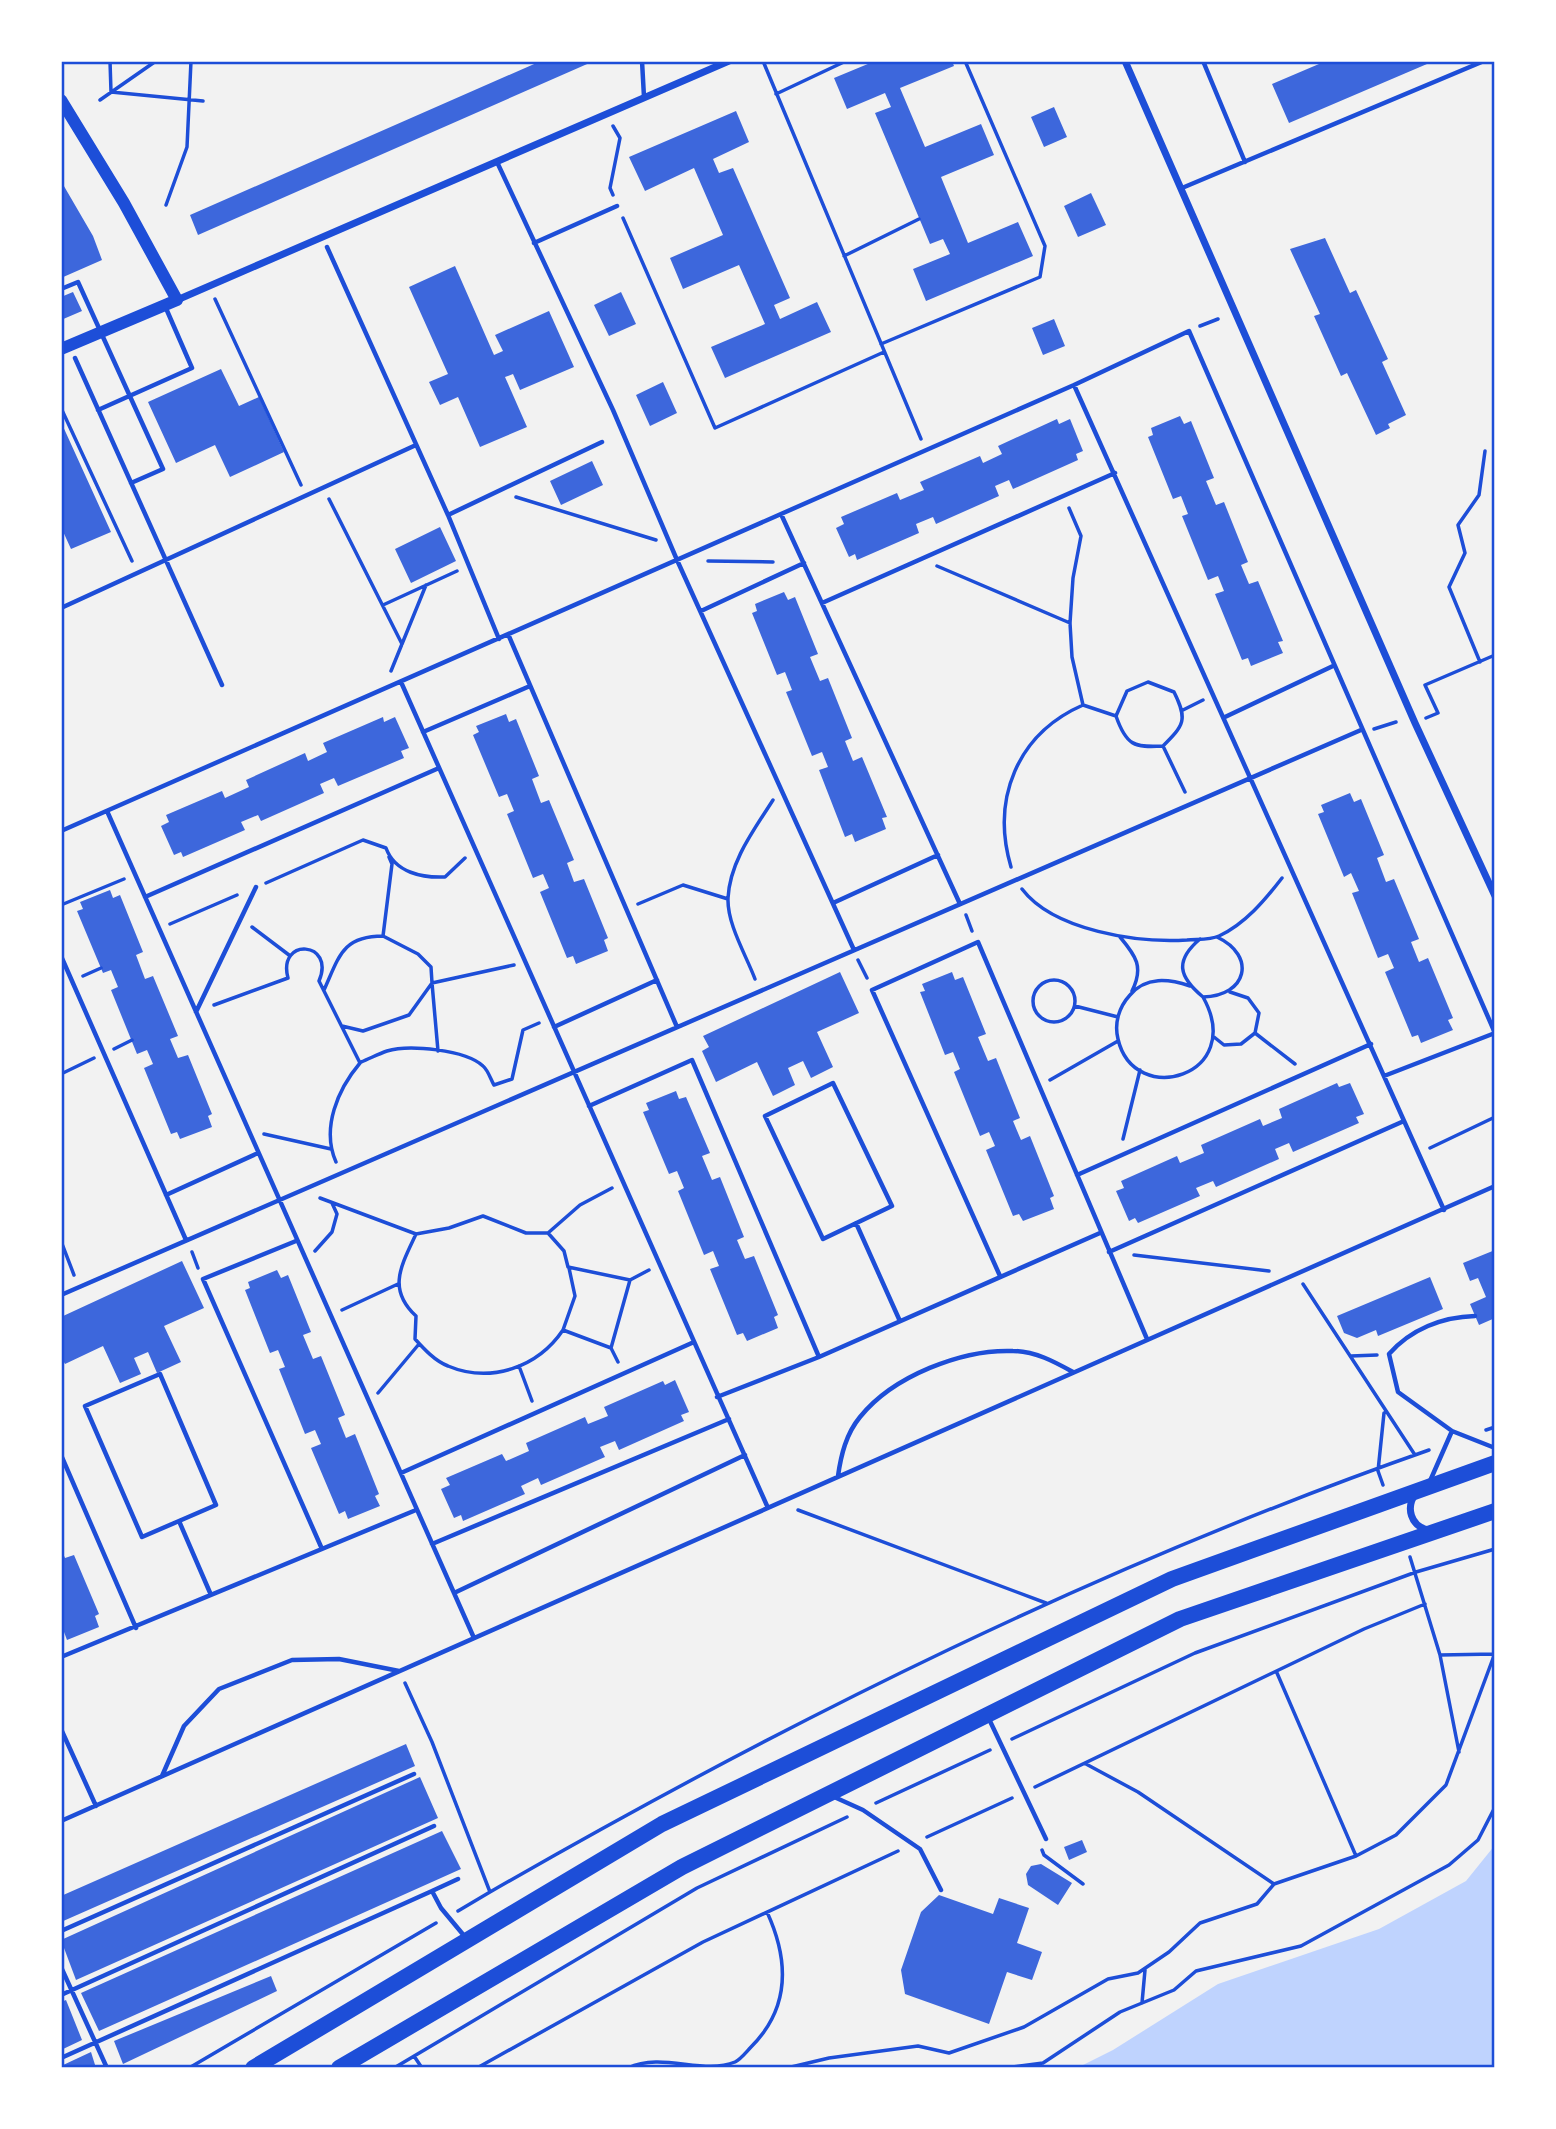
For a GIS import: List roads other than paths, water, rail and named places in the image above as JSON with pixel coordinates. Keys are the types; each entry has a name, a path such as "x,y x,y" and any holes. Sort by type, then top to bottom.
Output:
{"main road":[{"path":"253,2068 662,1824 1172,1579 1495,1463"},
{"path":"339,2068 682,1867 1180,1619 1495,1511"}],"street":[{"path":"61,349 729,61"},
{"path":"1125,61 1415,723 1495,896"},
{"path":"61,100 124,203 171,302"},
{"path":"1426,1486 1412,1499 1411,1516 1422,1529 1440,1530"}],"lane":[{"path":"642,61 644,98"},
{"path":"1203,61 1245,162"},
{"path":"1182,188 1485,61"},
{"path":"497,162 613,410 677,560 854,950"},
{"path":"534,243 617,206"},
{"path":"327,247 448,515 499,639"},
{"path":"61,289 78,282 163,469 131,483"},
{"path":"98,410 192,368 171,302"},
{"path":"61,831 1074,385 1189,331 1361,732 1495,1033 1384,1076"},
{"path":"75,358 222,685"},
{"path":"1074,385 1444,1210"},
{"path":"448,515 602,442"},
{"path":"61,608 416,445"},
{"path":"822,603 1115,473"},
{"path":"781,514 960,904"},
{"path":"701,611 804,563"},
{"path":"508,634 677,1027"},
{"path":"1225,718 1333,666"},
{"path":"401,682 768,1507"},
{"path":"423,732 530,686"},
{"path":"61,1295 1361,732"},
{"path":"145,897 439,768"},
{"path":"107,811 474,1638"},
{"path":"833,903 938,855"},
{"path":"196,1012 256,887"},
{"path":"1000,1276 872,990 978,942 1147,1339"},
{"path":"61,956 186,1240"},
{"path":"554,1027 657,980"},
{"path":"1077,1175 1371,1044"},
{"path":"589,1106 692,1060 819,1357"},
{"path":"833,1083 891,1206 856,1223 822,1239 765,1116 833,1083"},
{"path":"1109,1252 1404,1121"},
{"path":"166,1195 258,1153"},
{"path":"61,1821 1495,1186"},
{"path":"856,1223 899,1320"},
{"path":"717,1397 819,1357 1100,1233"},
{"path":"296,1240 203,1279 322,1549"},
{"path":"1475,1316 1452,1317 1404,1337 1389,1354 1398,1392 1452,1431 1495,1448"},
{"path":"401,1473 694,1342"},
{"path":"837,1477 842,1449 860,1416 893,1389 939,1362 972,1354 1015,1350 1050,1359 1073,1373"},
{"path":"160,1374 216,1505 179,1521 142,1537 85,1406 160,1374"},
{"path":"432,1545 729,1419"},
{"path":"1426,1486 1452,1431"},
{"path":"61,1455 136,1628"},
{"path":"454,1593 745,1455"},
{"path":"61,1657 416,1510"},
{"path":"179,1521 211,1595"},
{"path":"161,1777 184,1726 219,1689 292,1660 339,1659 400,1671"},
{"path":"987,1715 1026,1791 1046,1839"},
{"path":"61,1729 96,1806"},
{"path":"61,1931 414,1774"},
{"path":"828,1794 863,1810 914,1843 920,1849 941,1890"},
{"path":"61,1994 435,1826"},
{"path":"61,2058 458,1879"},
{"path":"432,1891 467,1940"},
{"path":"61,1967 107,2068"}],"water":[{"path":"1495,1845 1495,2068 1077,2068 1113,2050 1218,1984 1379,1929 1466,1881"}]}
